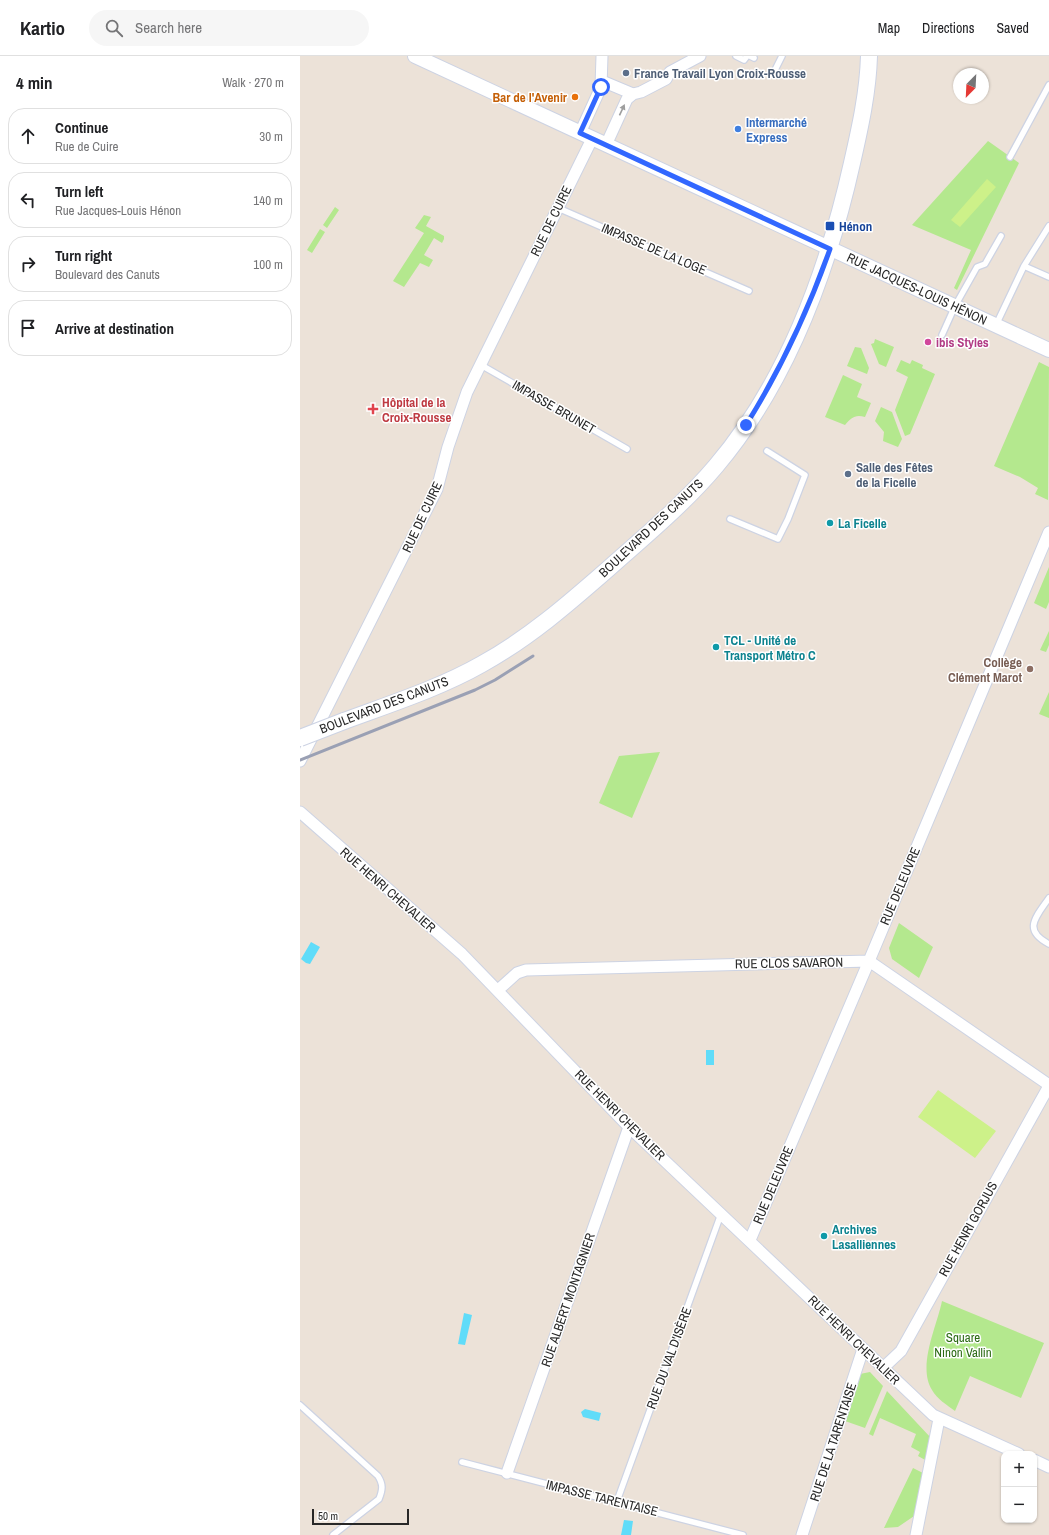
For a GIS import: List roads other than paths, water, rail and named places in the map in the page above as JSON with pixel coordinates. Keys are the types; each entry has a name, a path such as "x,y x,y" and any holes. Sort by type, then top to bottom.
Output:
{"main road":[{"name":"BOULEVARD DES CANUTS","path":"300,738 424,691 481,665 529,635 571,602 691,494 717,464 746,425 770,386 808,308 830,249 844,198 862,118 869,56"}],"street":[{"name":"RUE JACQUES-LOUIS HÉNON","path":"415,56 1049,350"},
{"name":"RUE DE CUIRE","path":"300,761 437,489 448,446 467,392 558,208 586,136 601,87 602,56"},
{"path":"606,145 627,99 633,94 641,92 666,79 670,72 700,56"},
{"path":"602,81 633,94"},
{"name":"RUE DELEUVRE","path":"750,1240 1049,532"},
{"name":"RUE HENRI CHEVALIER","path":"300,812 462,954 629,1127 750,1240 883,1368 939,1419 1012,1451"},
{"path":"869,961 1049,1086"},
{"name":"RUE CLOS SAVARON","path":"498,990 517,973 526,970 869,961"},
{"name":"RUE HENRI GORJUS","path":"883,1368 901,1351 1049,1086"},
{"name":"RUE ALBERT MONTAGNIER","path":"507,1473 629,1127"},
{"name":"RUE DE LA TARENTAISE","path":"802,1535 863,1349"},
{"path":"916,1535 939,1419"},
{"path":"1037,1461 1049,1467"}],"lane":[{"path":"736,56 745,58"},
{"path":"774,70 782,56"},
{"path":"1010,157 1049,85"},
{"name":"IMPASSE DE LA LOGE","path":"558,208 749,291"},
{"path":"996,326 1024,266 1049,226"},
{"path":"942,335 955,306 977,266 985,264 1001,236"},
{"path":"1024,266 1049,277"},
{"name":"IMPASSE BRUNET","path":"481,365 627,449"},
{"path":"730,519 778,540 805,476 767,451"},
{"path":"1049,898 1033,923 1033,930 1037,936 1049,944"},
{"name":"RUE DU VAL D'ISÈRE","path":"617,1501 721,1214"},
{"path":"300,1405 378,1476 382,1483 382,1492 379,1498 333,1535"},
{"name":"IMPASSE TARENTAISE","path":"462,1462 617,1501 743,1535"}],"water":[{"path":"311,942 320,947 310,964 301,959"},
{"path":"706,1050 714,1050 714,1065 706,1065"},
{"path":"464,1313 472,1315 465,1345 458,1344"},
{"path":"585,1409 601,1413 599,1421 583,1417 581,1412"},
{"path":"624,1520 633,1521 631,1535 621,1535"}],"railway":[{"path":"300,760 475,690 495,680 533,656"}],"place":[{"name":"France Travail Lyon Croix-Rousse","path":"626,73"},
{"name":"Bar de l'Avenir","path":"575,97"},
{"name":"Intermarché Express","path":"738,129"},
{"name":"Hénon","path":"830,226"},
{"name":"ibis Styles","path":"928,342"},
{"name":"Hôpital de la Croix-Rousse","path":"373,409"},
{"name":"Salle des Fêtes de la Ficelle","path":"848,474"},
{"name":"La Ficelle","path":"830,523"},
{"name":"TCL - Unité de Transport Métro C","path":"716,647"},
{"name":"Collège Clément Marot","path":"1030,669"},
{"name":"Archives Lasalliennes","path":"824,1236"}],"park label":[{"name":"Square Ninon Vallin","path":"963,1344"}]}
